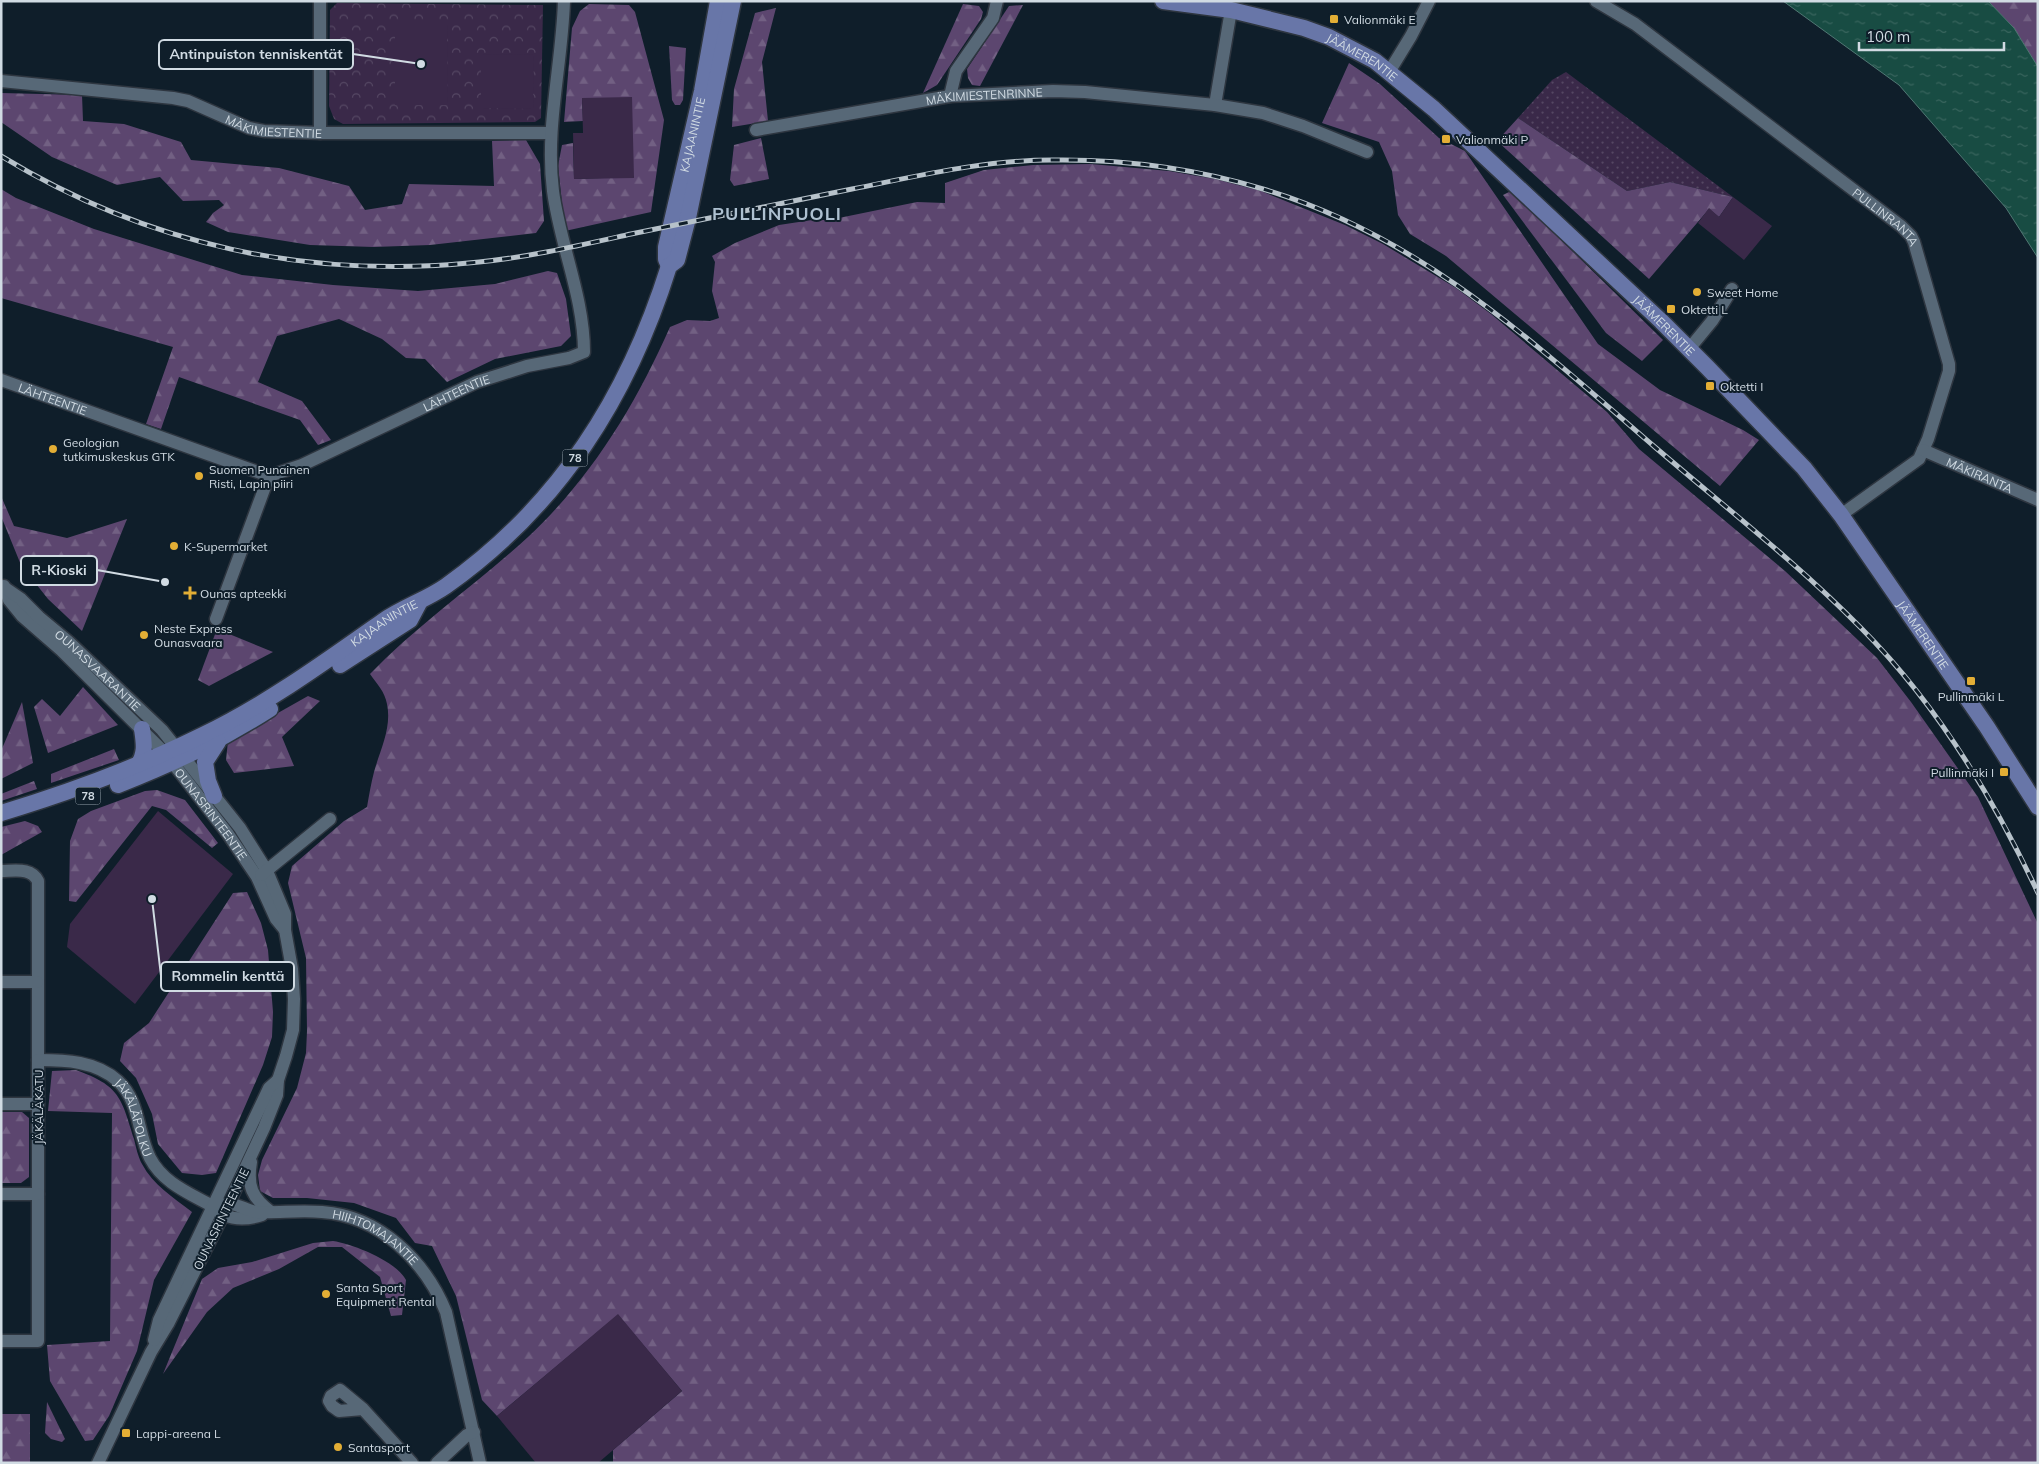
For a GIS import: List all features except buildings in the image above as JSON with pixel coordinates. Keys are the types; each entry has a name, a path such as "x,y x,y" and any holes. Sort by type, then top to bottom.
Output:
{"main road":[{"name":"KAJAANINTIE","path":"669,266 666,259 666,247 702,91 718,1"},
{"name":"78","path":"419,603 446,586 538,506 590,438 621,384 645,335 669,266 677,260 688,218 733,1"},
{"name":"JÄÄMERENTIE","path":"1163,1 1231,10 1304,28 1329,37 1375,61 1434,109 1689,348 1804,468 1841,515 1986,727 2038,807"},
{"name":"KAJAANINTIE","path":"1,813 85,786 138,764 175,755 219,740 410,620 419,603"},
{"name":"KAJAANINTIE","path":"1,824 86,797 175,755 206,734 274,695 333,657 389,617 419,603"},
{"path":"138,764 143,758 145,748 142,729"},
{"path":"214,796 208,781 205,762 219,740"}],"street":[{"path":"320,1 320,133"},
{"name":"LÄHTEENTIE","path":"1,380 269,476 302,466 477,382 527,366 569,358 584,352 582,327 553,191 551,133 564,1"},
{"path":"950,96 956,71 993,18 997,1"},
{"path":"1389,72 1411,36 1428,1"},
{"name":"PULLINRANTA","path":"1596,1 1636,24 1911,236 1916,247 1949,364 1949,371 1919,459 1841,515"},
{"path":"1215,105 1231,10"},
{"name":"MÄKIMIESTENTIE","path":"1,81 173,98 188,101 249,128 264,131 320,133 551,133"},
{"name":"MÄKIMIESTENRINNE","path":"756,130 950,96 1053,91 1085,92 1215,105 1263,113 1303,126 1367,152"},
{"path":"1689,348 1712,321 1732,290"},
{"name":"MÄKIRANTA","path":"1923,450 2038,500"},
{"path":"216,619 269,476"},
{"name":"OUNASVAARANTIE","path":"3,585 14,607 22,616 61,650 142,729 175,755"},
{"name":"OUNASVAARANTIE","path":"3,585 69,642 162,730 175,755"},
{"name":"OUNASRINTEENTIE","path":"175,755 214,796 240,828 262,874 276,919 284,930 292,969 294,999 292,1030 278,1080 277,1095 253,1154 229,1203"},
{"name":"OUNASRINTEENTIE","path":"175,755 228,834 262,874"},
{"path":"262,874 330,819"},
{"name":"JÄKÄLÄKATU","path":"1,871 29,871 34,874 38,881 38,1341 1,1341"},
{"path":"1,982 37,982"},
{"name":"JÄKÄLÄPOLKU","path":"38,1060 76,1062 107,1072 118,1081 128,1093 136,1110 144,1144 158,1170 185,1192 218,1211"},
{"name":"OUNASRINTEENTIE","path":"98,1463 151,1352 168,1324 218,1211 269,1088 278,1080"},
{"path":"1,1104 38,1104"},
{"path":"253,1154 250,1168 252,1191 255,1198 271,1212"},
{"path":"1,1194 38,1194"},
{"path":"218,1211 229,1203"},
{"name":"HIIHTOMAJANTIE","path":"229,1203 247,1210 323,1212 351,1218 394,1240 420,1266 436,1291 446,1312 480,1463"},
{"name":"HIIHTOMAJANTIE","path":"218,1211 240,1219 254,1218 271,1212"},
{"path":"363,1409 412,1463"},
{"path":"437,1463 467,1435 474,1432"}],"green space":[{"path":"1988,1 2038,1 2038,67 2014,28"},
{"path":"337,3 543,5 541,118 535,122 343,124 334,119 329,106 330,10"},
{"path":"589,4 629,5 635,12 664,120 651,212 565,231 558,166 562,145 573,143 574,179 634,177 582,98 583,121 564,122 572,28 580,11"},
{"path":"963,4 979,6 983,12 981,19 937,85 923,93"},
{"path":"1023,5 980,86 972,85 968,78 967,69 1009,6"},
{"path":"776,8 762,62 768,121 732,127 734,89 755,13"},
{"path":"395,23 447,23 448,105 395,105"},
{"path":"669,46 686,48 683,100 680,105 675,105 672,100"},
{"path":"481,54 534,55 533,109 481,108"},
{"path":"1349,63 1380,84 1439,138 1465,151 1598,344 1660,390 1743,430 1759,440 1720,486 1446,256 1410,234 1398,215 1392,171 1379,142 1322,123"},
{"path":"1566,72 1733,197 1670,182 1627,191 1518,118 1552,80"},
{"path":"1,93 82,95 83,121 124,124 181,142 191,160 279,168 349,186 365,210 402,204 409,184 494,186 492,141 526,140 540,164 544,221 536,233 430,245 374,247 310,245 228,232 206,222 213,213 224,205 219,200 183,201 160,177 117,185 52,157 1,122"},
{"path":"632,97 634,178 574,179 573,133 583,133 582,98"},
{"path":"1518,118 1627,191 1670,182 1733,197 1719,217 1709,209 1649,279 1497,141"},
{"path":"761,138 769,179 734,186 730,180 734,145"},
{"path":"1091,164 1169,171 1215,179 1261,191 1345,225 1383,244 1456,288 1491,314 1607,412 1639,449 1785,571 1877,658 1911,702 1978,797 2038,924 2038,1463 613,1463 613,1450 682,1391 618,1315 497,1416 482,1400 456,1296 432,1246 415,1243 396,1218 354,1203 307,1198 273,1198 260,1191 258,1175 262,1160 297,1088 306,1053 306,958 288,883 292,866 344,821 367,807 374,772 385,739 388,722 387,704 384,696 370,674 408,638 528,537 572,490 610,439 626,413 670,327 687,320 710,321 719,318 712,291 715,262 712,256 735,243 779,225 812,220 829,220 917,202 945,203 945,183 984,170 1033,165"},
{"path":"1,189 16,198 94,229 242,275 333,285 418,291 495,284 548,271 557,273 566,299 571,336 561,346 495,359 447,382 425,359 406,358 382,339 339,319 277,336 258,382 302,401 331,440 318,445 300,420 179,377 161,429 146,424 173,347 1,298"},
{"path":"1511,191 1663,340 1642,361 1606,333 1503,195"},
{"path":"1733,197 1772,226 1744,260 1698,223 1709,208 1719,217"},
{"path":"1,496 14,526 67,538 127,519 82,631 48,599 21,565 1,516"},
{"path":"217,629 273,652 209,686 198,680"},
{"path":"83,687 118,725 48,753 34,707 42,699 60,716"},
{"path":"308,696 320,701 282,737 294,766 234,773 226,760 228,741"},
{"path":"22,702 33,763 1,779 1,751"},
{"path":"114,749 119,760 51,783 51,774"},
{"path":"34,781 37,789 1,801 1,794"},
{"path":"157,790 185,800 218,843 212,848 166,810 152,806 76,902 69,901 70,841 78,819 91,811 145,791"},
{"path":"158,811 233,874 135,1004 67,947 70,924"},
{"path":"25,821 38,826 42,832 1,855 1,827"},
{"path":"247,892 261,923 268,950 273,1012 272,1037 263,1065 216,1173 202,1175 182,1173 158,1144 152,1114 136,1078 120,1061 124,1043 149,1023 233,893"},
{"path":"76,1070 102,1082 117,1095 126,1113 142,1164 164,1190 192,1212 154,1280 137,1351 109,1416 93,1440 85,1441 50,1381 47,1345 110,1341 112,1113 48,1111 52,1071"},
{"path":"1,1112 22,1112 29,1118 29,1177 21,1183 1,1183"},
{"path":"333,1241 373,1254 401,1273 406,1280 402,1315 391,1316 380,1277 342,1247 318,1247 279,1269 233,1288 207,1312 163,1374 202,1279 218,1268 252,1262 313,1243"},
{"path":"618,1314 682,1391 598,1463 536,1463 497,1416"},
{"path":"47,1402 65,1439 62,1442 51,1439 45,1433"},
{"path":"1,1414 30,1414 30,1463 1,1463"}],"water":[{"path":"1783,1 1988,1 2014,28 2038,67 2038,258 2006,208 1899,85"}],"railway":[{"path":"1,156 56,187 113,213 172,233 231,249 292,260 353,266 416,266 479,262 517,257 926,174 976,166 1027,161 1105,161 1185,170 1263,189 1320,209 1374,235 1425,264 1520,332 1837,604 1889,657 1939,720 1982,787 2021,857 2038,893"}],"place":[{"name":"Valionmäki E","path":"1334,19"},
{"name":"Antinpuiston tenniskentät","path":"421,64"},
{"name":"Valionmäki P","path":"1446,139"},
{"name":"Sweet Home","path":"1697,292"},
{"name":"Oktetti L","path":"1671,309"},
{"name":"Oktetti I","path":"1710,386"},
{"name":"Geologian tutkimuskeskus GTK","path":"53,449"},
{"name":"Suomen Punainen Risti, Lapin piiri","path":"199,476"},
{"name":"K-Supermarket","path":"174,546"},
{"name":"R-Kioski","path":"165,582"},
{"name":"Ounas apteekki","path":"190,593"},
{"name":"Neste Express Ounasvaara","path":"144,635"},
{"name":"Pullinmäki L","path":"1971,681"},
{"name":"Pullinmäki I","path":"2004,772"},
{"name":"Rommelin kenttä","path":"152,899"},
{"name":"Santa Sport Equipment Rental","path":"326,1294"},
{"name":"Lappi-areena L","path":"126,1433"},
{"name":"Santasport","path":"338,1447"}],"district":[{"name":"PULLINPUOLI","path":"777,213"}]}
